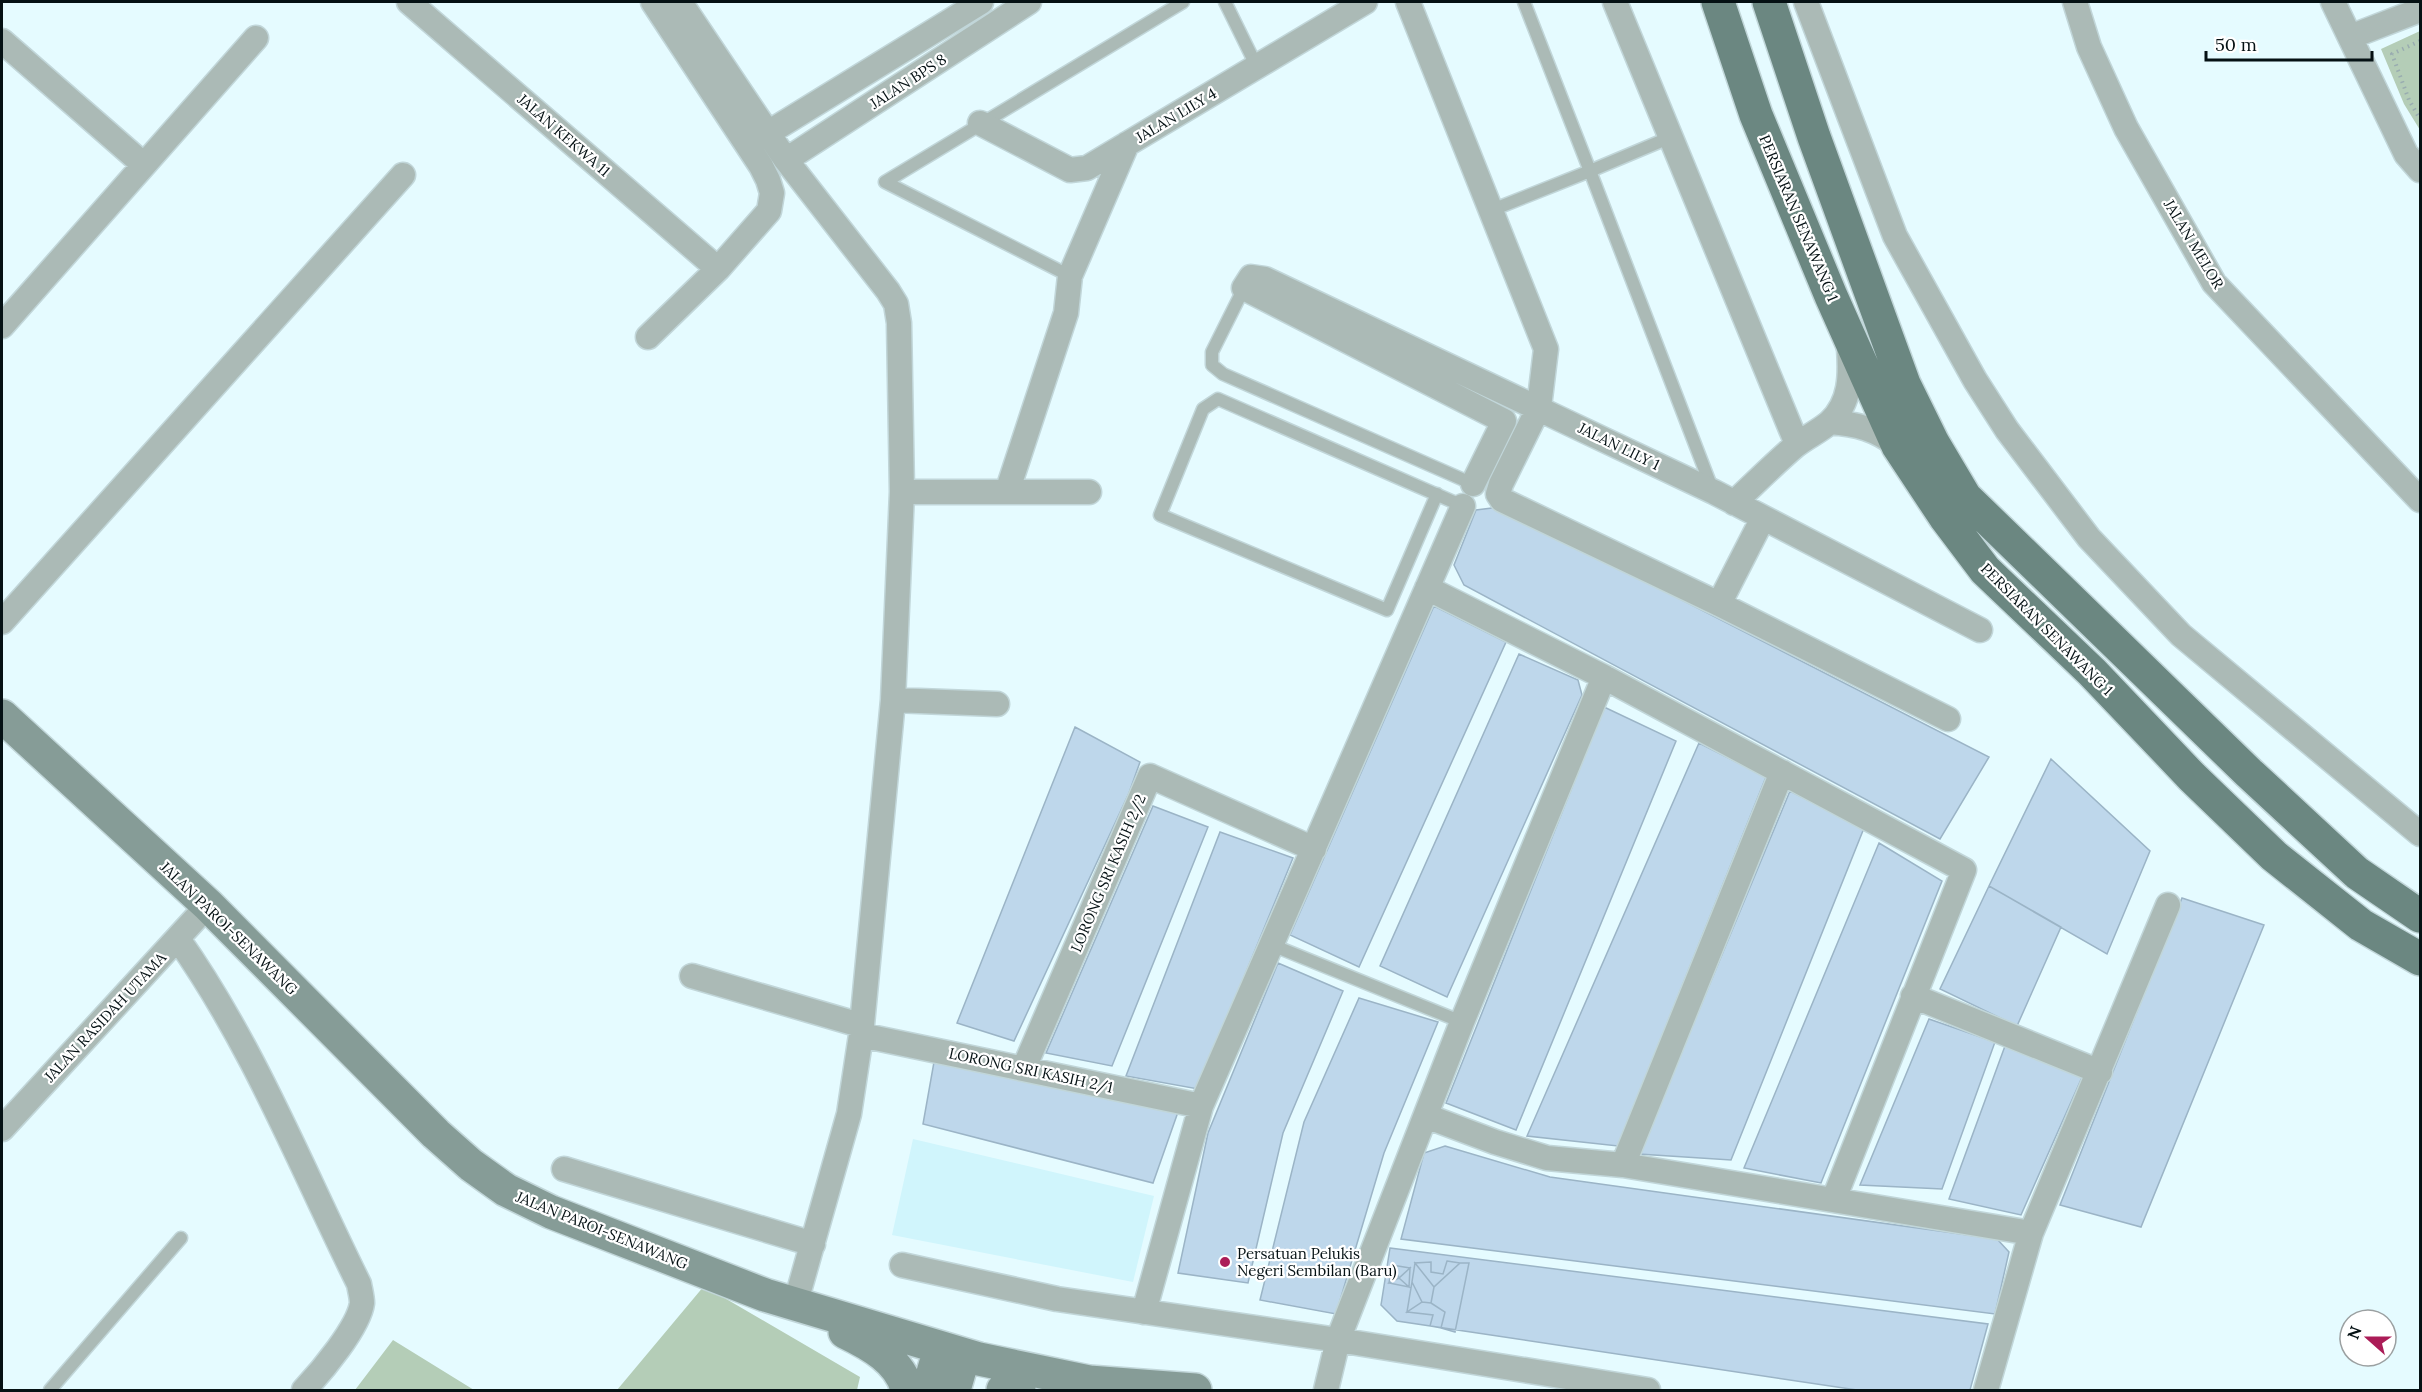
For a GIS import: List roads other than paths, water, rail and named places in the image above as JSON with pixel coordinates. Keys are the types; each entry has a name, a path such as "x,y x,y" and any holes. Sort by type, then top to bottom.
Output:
{"main road":[{"name":"PERSIARAN SENAWANG 1","path":"1718,2 1756,115 1849,337 1898,446 1945,517 1985,570 2092,672 2192,777 2274,856 2361,925 2421,960"},
{"path":"1769,2 1814,137 1904,384 1933,442 1965,497 2249,773 2357,873 2421,916"},
{"name":"JALAN PAROI-SENAWANG","path":"2,716 208,905 436,1134 471,1165 506,1190 551,1212 765,1295 952,1352 1089,1382 1185,1390"},
{"path":"765,1295 862,1340 891,1361 908,1390"},
{"path":"928,1390 952,1352"},
{"path":"952,1352 954,1390"},
{"path":"1002,1390 1019,1390"}],"street":[{"name":"JALAN KEKWA 11","path":"409,2 718,269"},
{"path":"648,337 718,269 769,211 772,193 761,166 653,2"},
{"path":"680,2 786,160 896,304 899,323 902,492 893,700 861,1030 849,1114 795,1305"},
{"path":"768,133 981,2"},
{"name":"JALAN BPS 8","path":"786,160 1029,2"},
{"name":"JALAN LILY 4","path":"980,123 1070,170 1087,168 1365,2"},
{"path":"1408,2 1546,349 1539,407 1501,484 1498,494 1502,500 1719,604 1948,719"},
{"path":"1615,2 1797,444"},
{"path":"1806,2 1895,236 1975,380 2007,429 2089,538 2181,635 2421,834"},
{"name":"JALAN MELOR","path":"2075,2 2089,47 2126,128 2214,283 2416,489"},
{"path":"2333,2 2406,154 2421,170"},
{"path":"2350,37 2421,10"},
{"path":"2,326 256,38"},
{"path":"2,40 144,165"},
{"path":"1007,492 1066,313 1070,276 1127,144"},
{"path":"2,622 403,175"},
{"name":"JALAN LILY 1","path":"1248,282 1265,279 1539,407 1724,497 1980,630"},
{"path":"1144,1312 1202,1106 1427,588 1504,420 1248,282"},
{"path":"1724,497 1830,422 1841,410 1847,395 1851,373 1849,337"},
{"path":"1830,422 1850,423 1869,428 1881,433 1898,446"},
{"path":"902,492 1089,492"},
{"path":"1719,604 1763,518"},
{"path":"1427,588 1604,677 1964,870 1834,1199"},
{"path":"1326,1390 1338,1340 1462,1022 1604,677"},
{"path":"893,700 997,704"},
{"path":"1623,1165 1782,772"},
{"name":"LORONG SRI KASIH 2/2","path":"1024,1068 1150,776 1314,849"},
{"name":"JALAN RASIDAH UTAMA","path":"2,1129 208,905"},
{"path":"1986,1390 2031,1233 2168,905"},
{"path":"178,939 205,977 264,1084 359,1284 362,1303 356,1319 338,1349 304,1390"},
{"name":"LORONG SRI KASIH 2/1","path":"692,975 861,1030 1202,1106"},
{"path":"1913,996 2100,1072"},
{"path":"1426,1116 1495,1142 1547,1158 1623,1165 2031,1233"},
{"path":"564,1169 813,1244"},
{"path":"903,1265 1057,1299 1338,1340 1648,1390"}],"lane":[{"path":"1070,276 885,182 1184,2"},
{"path":"1225,2 1257,67"},
{"path":"1524,2 1590,171 1724,497"},
{"path":"1492,210 1671,137"},
{"path":"1248,282 1212,352 1212,365 1223,374 1468,495"},
{"path":"1437,494 1387,610 1160,515 1203,409 1218,399 1437,494 1468,495"},
{"path":"1272,945 1462,1022"},
{"path":"50,1390 181,1238"}],"place":[{"name":"Persatuan Pelukis Negeri Sembilan (Baru)","path":"1225,1262"}]}
